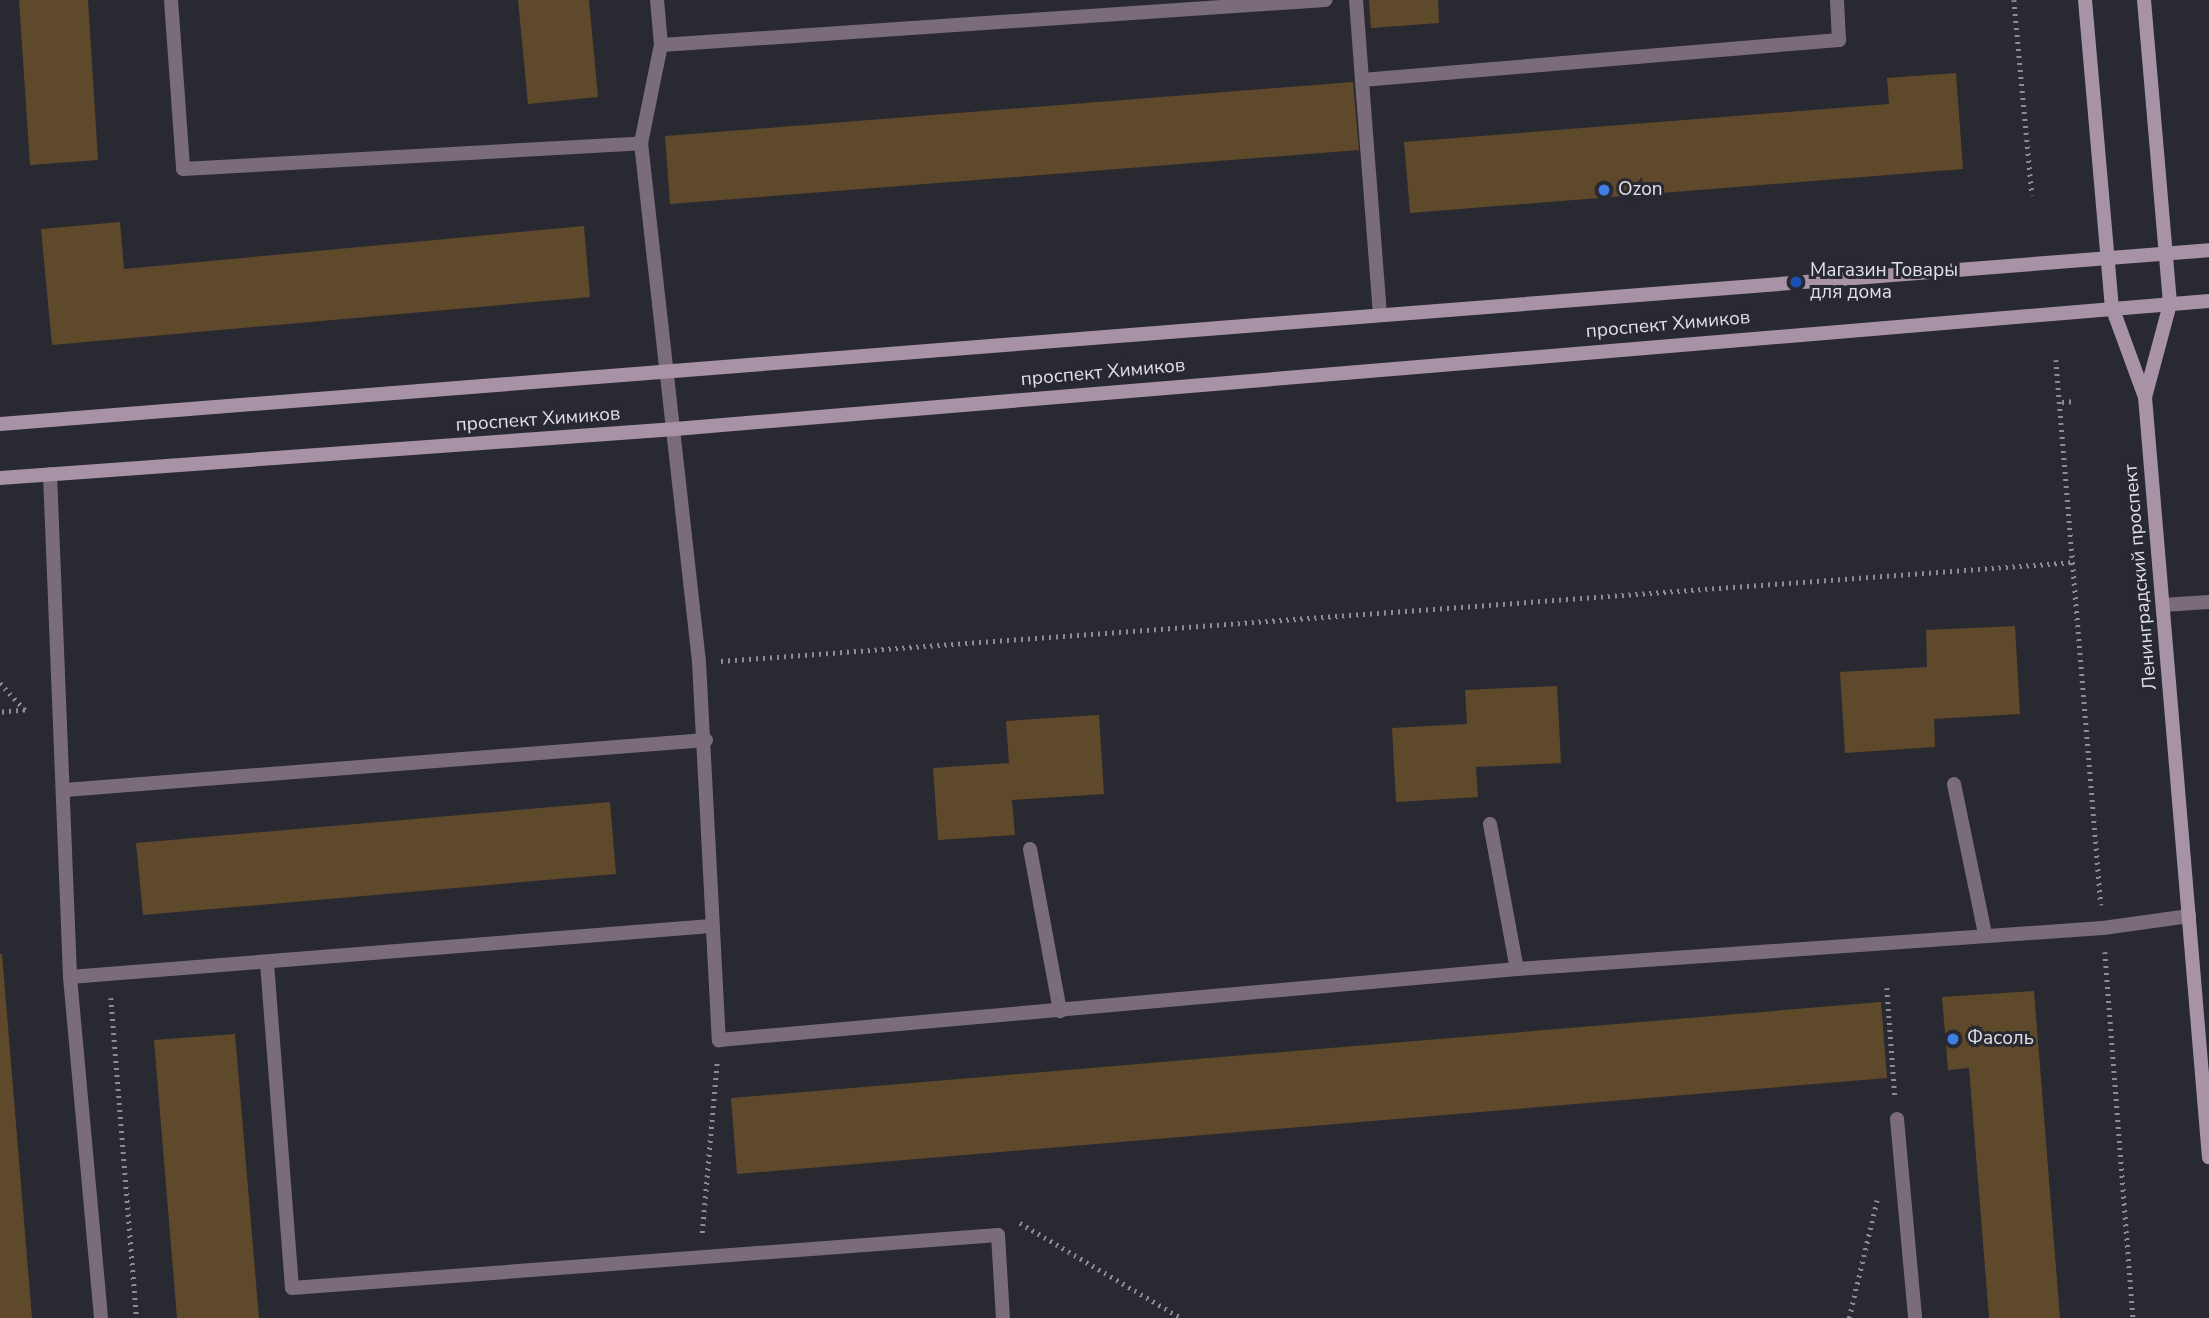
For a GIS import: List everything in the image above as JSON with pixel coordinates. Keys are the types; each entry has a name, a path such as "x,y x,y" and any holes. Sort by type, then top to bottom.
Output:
{"main road":[{"name":"Ленинградский проспект","path":"2085,0 2112,307 2145,397 2206,1088 2209,1157"},
{"path":"2144,0 2170,304 2145,397"},
{"name":"проспект Химиков","path":"0,425 2209,250"},
{"name":"проспект Химиков","path":"0,478 675,429 2209,301"}],"lane":[{"path":"171,0 183,169 641,143"},
{"path":"657,0 661,45 641,143 670,373 706,740 711,926 719,1040 1060,1012 1517,969 1985,934 2103,928 2189,916"},
{"path":"661,45 1325,0"},
{"path":"1356,0 1380,315"},
{"path":"1362,80 1839,40 1836,0"},
{"path":"50,474 65,790 70,977 101,1318"},
{"path":"2163,605 2209,602"},
{"path":"65,790 706,740"},
{"path":"1954,784 1985,934"},
{"path":"1490,824 1517,969"},
{"path":"1030,849 1060,1012"},
{"path":"70,977 711,926"},
{"path":"267,963 292,1288 998,1235 1003,1318"},
{"path":"1897,1119 1915,1318"}],"path":[{"path":"2014,0 2032,195"},
{"path":"2056,360 2062,402 2133,1318"},
{"path":"2062,402 2076,401"},
{"path":"699,662 2074,562"},
{"path":"0,683 25,710 0,712"},
{"path":"109,974 137,1318"},
{"path":"714,1232 700,1233 719,1040"},
{"path":"1015,1221 1181,1318"}],"building":[{"path":"19,0 88,0 98,160 30,165"},
{"path":"518,0 589,0 598,97 528,104"},
{"path":"1369,0 1438,0 1439,23 1371,28"},
{"path":"1956,73 1963,169 1410,213 1404,142 1889,104 1887,78"},
{"path":"1353,82 1359,150 670,204 665,136"},
{"path":"120,222 124,269 584,226 590,297 52,345 41,229"},
{"path":"2015,626 2020,714 1934,719 1935,747 1845,753 1840,672 1927,667 1926,630"},
{"path":"1557,686 1561,763 1476,767 1478,797 1396,802 1392,728 1467,724 1465,690"},
{"path":"1099,715 1104,794 1012,800 1015,835 938,840 933,768 1009,763 1006,721"},
{"path":"610,802 616,874 143,915 136,843"},
{"path":"2,954 32,1318 0,1318"},
{"path":"2034,991 2060,1318 1989,1318 1969,1068 1948,1070 1942,997"},
{"path":"1881,1002 1887,1078 737,1174 731,1098"},
{"path":"235,1034 259,1318 177,1318 154,1040"}],"place":[{"name":"Ozon","path":"1604,190"},
{"name":"Магазин Товары для дома","path":"1796,282"},
{"name":"Фасоль","path":"1953,1039"}]}
